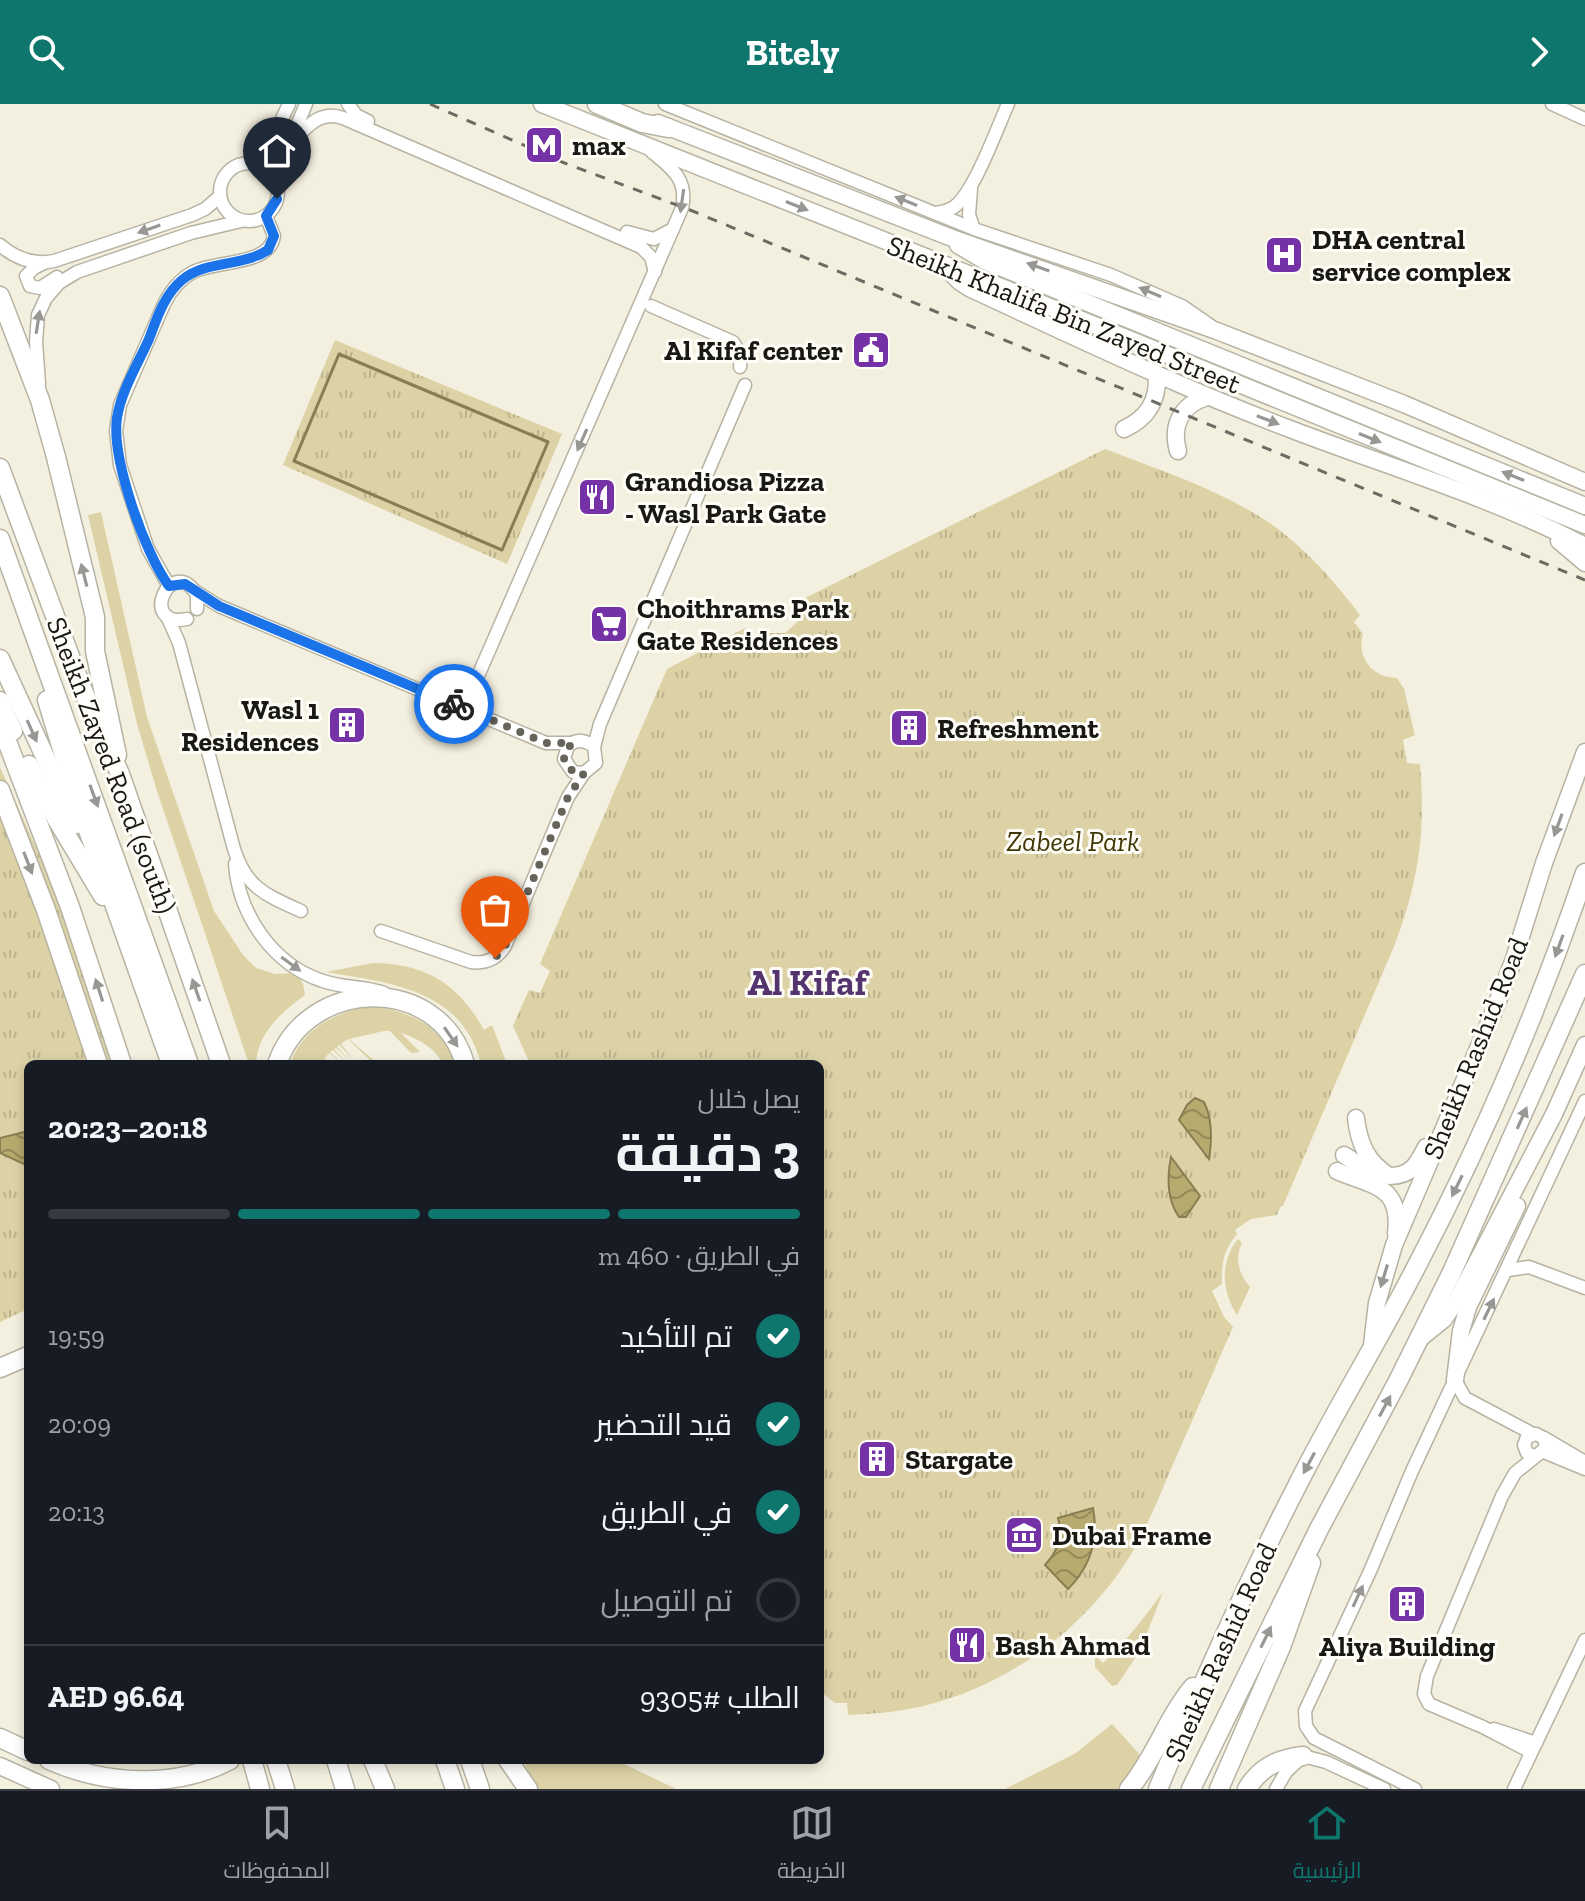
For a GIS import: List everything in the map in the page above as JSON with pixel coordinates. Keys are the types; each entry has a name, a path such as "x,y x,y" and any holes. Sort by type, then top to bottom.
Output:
{"highway":[{"path":"597,104 642,123 668,128"},
{"path":"0,296 40,400 95,617 95,651 110,712 120,774"},
{"name":"Sheikh Zayed Road (south)","path":"0,468 81,686 120,774 220,1060"},
{"path":"0,539 188,1060"},
{"path":"0,573 170,1060"},
{"path":"0,659 64,801 102,873"},
{"path":"0,701 56,818 119,920"},
{"path":"0,723 70,907 121,1060"},
{"path":"0,790 97,1060"},
{"name":"Sheikh Rashid Road","path":"1158,1789 1207,1674 1291,1497 1411,1277 1485,1126 1529,1024 1585,873"},
{"name":"Sheikh Rashid Road","path":"1191,1789 1319,1529 1418,1340 1506,1154 1585,974"},
{"path":"279,1060 294,1031 327,1006 365,997 412,1005 433,1016 448,1030 464,1060"},
{"path":"0,1368 24,1358"},
{"path":"1219,1789 1300,1601 1319,1529"},
{"path":"1129,1789 1153,1755 1184,1699 1207,1674"},
{"path":"1206,1789 1231,1707"},
{"path":"0,1738 24,1749"},
{"path":"1247,1789 1266,1767 1282,1759 1303,1756"},
{"path":"60,1764 106,1781 148,1786 175,1784 222,1764"},
{"path":"246,1764 250,1789"},
{"path":"253,1764 260,1789"},
{"path":"277,1764 285,1789"},
{"path":"337,1764 345,1789"},
{"path":"371,1764 374,1789"},
{"path":"373,1764 385,1789"},
{"path":"446,1764 455,1789"},
{"path":"471,1764 480,1789"},
{"path":"507,1764 515,1789"},
{"path":"509,1764 528,1789"}],"main road":[{"name":"Sheikh Khalifa Bin Zayed Street","path":"542,104 1585,525"},
{"name":"Sheikh Khalifa Bin Zayed Street","path":"618,104 668,128 952,238 976,258 1585,506"},
{"path":"952,238 1217,331 1404,404 1585,482"},
{"path":"947,267 955,279 965,286 1157,376 1530,517 1585,546"},
{"path":"1124,429 1144,417 1150,408 1155,398 1157,376"},
{"path":"1178,451 1175,439 1179,417 1196,400 1207,397"},
{"path":"1530,517 1585,563"},
{"name":"Sheikh Rashid Road","path":"1372,1345 1377,1303 1394,1245 1503,987 1585,752"},
{"name":"Sheikh Rashid Road","path":"1418,1340 1436,1327 1451,1310 1554,1114 1585,1045"},
{"path":"1455,1380 1461,1331 1468,1307 1548,1141 1554,1114"},
{"path":"1356,1118 1359,1141 1367,1156 1389,1176"},
{"path":"1344,1155 1370,1172 1389,1176 1409,1172 1428,1144 1442,1133"},
{"path":"1337,1171 1372,1182 1385,1191 1395,1208 1397,1228 1394,1245"},
{"path":"0,1766 51,1789"}],"street":[{"path":"254,163 270,144 289,104"},
{"path":"219,197 192,215 44,263 26,276 30,286 40,288 60,276 205,228 266,216 277,199 288,147 306,104"},
{"path":"348,104 361,118 639,237 661,237 675,227"},
{"path":"665,104 974,229 1111,275 1182,306 1217,331"},
{"path":"936,213 953,208 973,182 1008,104"},
{"path":"1552,104 1585,119"},
{"path":"288,147 318,118 331,115 343,118 641,247 651,257 655,272"},
{"path":"464,708 675,227 685,197 684,185 670,167 640,142"},
{"path":"241,221 227,212 219,197 224,174 233,166 244,162 254,163 267,168 278,188"},
{"path":"973,182 969,215 974,229"},
{"path":"169,586 152,560 120,465 116,431 120,405 173,289 199,269 268,250 274,236 266,216"},
{"path":"0,245 16,257 44,263"},
{"path":"40,400 36,342 38,315 52,290 77,272"},
{"path":"651,306 733,342 741,355 740,367"},
{"path":"381,931 479,963 495,958 505,946 568,797 584,773 596,763 594,747 600,724 745,385"},
{"path":"301,911 263,894 241,869 179,643 161,601 169,586 181,583 219,606 546,743 566,764 584,773"},
{"path":"195,591 197,609"},
{"path":"179,643 187,619 197,609 219,606"},
{"path":"167,616 174,620 187,619"},
{"path":"568,797 566,750 600,724"},
{"path":"546,743 577,742 594,747"},
{"path":"234,849 238,886 249,915 265,942 285,961 321,981 378,991 412,1005"},
{"path":"1415,1789 1314,1738 1304,1718 1307,1704 1585,1101"},
{"path":"1508,1270 1529,1267 1585,1288"},
{"path":"1455,1380 1465,1398 1536,1446 1585,1469"},
{"path":"1536,1446 1585,1462"},
{"path":"1534,1748 1510,1732 1483,1727 1429,1704 1424,1694 1425,1685 1511,1478 1536,1446"},
{"path":"1514,1789 1585,1640"},
{"path":"1276,1789 1286,1772 1303,1756 1326,1762 1384,1789"}],"green space":[{"path":"335,340 562,434 507,564 283,465"},
{"name":"Zabeel Park","path":"1105,449 1235,502 1274,526 1320,568 1360,615 1354,622 1363,634 1362,651 1368,665 1381,674 1397,678 1404,689 1415,735 1403,740 1407,763 1420,764 1422,789 1418,858 1402,926 1283,1206 1277,1215 1251,1219 1235,1230 1237,1234 1224,1257 1222,1284 1212,1291 1224,1317 1233,1327 1133,1551 1090,1608 1064,1633 1004,1674 938,1702 896,1711 848,1715 847,1703 835,1703 824,1694 824,1060 528,1060 513,1026 529,990 540,993 550,971 540,964 667,669 745,628 752,639 761,633 785,633 803,614 805,598"},
{"path":"101,512 147,717 214,911 243,955 256,968 275,974 295,973 303,984 305,995 272,1024 261,1043 256,1060 248,1060 157,791 137,724 88,515"},
{"path":"0,767 123,1042 126,1060 24,1060 24,1311 0,1322"},
{"path":"373,963 425,972 451,988 484,1030 492,1025 505,1060 480,1060 472,1039 458,1020 420,994 375,980 326,972"},
{"path":"367,1007 408,1015 421,1021 442,1039 452,1060 440,1060 425,1044 401,1033 420,1052 411,1053 390,1031 384,1031 349,1039 373,1060 348,1039 341,1044 354,1060 339,1045 337,1047 349,1059 336,1048 344,1060 333,1050 330,1052 338,1060 329,1053 325,1058 327,1060 292,1060 311,1032 342,1014"},
{"path":"1238,1239 1242,1243 1238,1255 1239,1266 1250,1287 1237,1315 1228,1297 1225,1267"},
{"path":"1163,1592 1140,1651 1117,1685 1112,1686 1095,1667 1095,1658 1103,1663 1135,1629"},
{"path":"1112,1724 1143,1758 1121,1789 1005,1789 1076,1753"},
{"path":"525,1764 624,1764 676,1789 537,1789"}],"water":[{"path":"1195,1098 1204,1102 1209,1116 1209,1159 1179,1120"},
{"path":"24,1132 24,1164 0,1153 0,1138"},
{"path":"1171,1157 1200,1196 1186,1217 1179,1217 1170,1196"},
{"path":"1093,1508 1094,1542 1088,1562 1068,1589 1045,1565 1058,1543 1058,1518"}],"waterway":[{"path":"339,354 548,442 502,550 294,461 339,354"}],"railway":[{"path":"430,104 562,162 690,210 1585,580"}],"way so far":[{"path":"454,704 546,743 572,743 564,754 566,764 573,772 584,773 568,797 505,946 495,958"}],"place":[{"name":"max","path":"544,145"},
{"name":"DHA central service complex","path":"1284,255"},
{"name":"Al Kifaf center","path":"871,350"},
{"name":"Grandiosa Pizza - Wasl Park Gate","path":"597,497"},
{"name":"Choithrams Park Gate Residences","path":"609,624"},
{"name":"Wasl 1 Residences","path":"347,725"},
{"name":"Refreshment","path":"909,728"},
{"name":"Stargate","path":"877,1459"},
{"name":"Dubai Frame","path":"1024,1535"},
{"name":"Aliya Building","path":"1407,1604"},
{"name":"Bash Ahmad","path":"967,1645"}],"district":[{"name":"Al Kifaf","path":"807,982"}],"route":[{"path":"277,199 266,216 274,236 268,250 263,254 199,269 173,289 120,405 116,444 120,465 148,549 157,570 169,586 185,584 219,606 454,704"}]}
